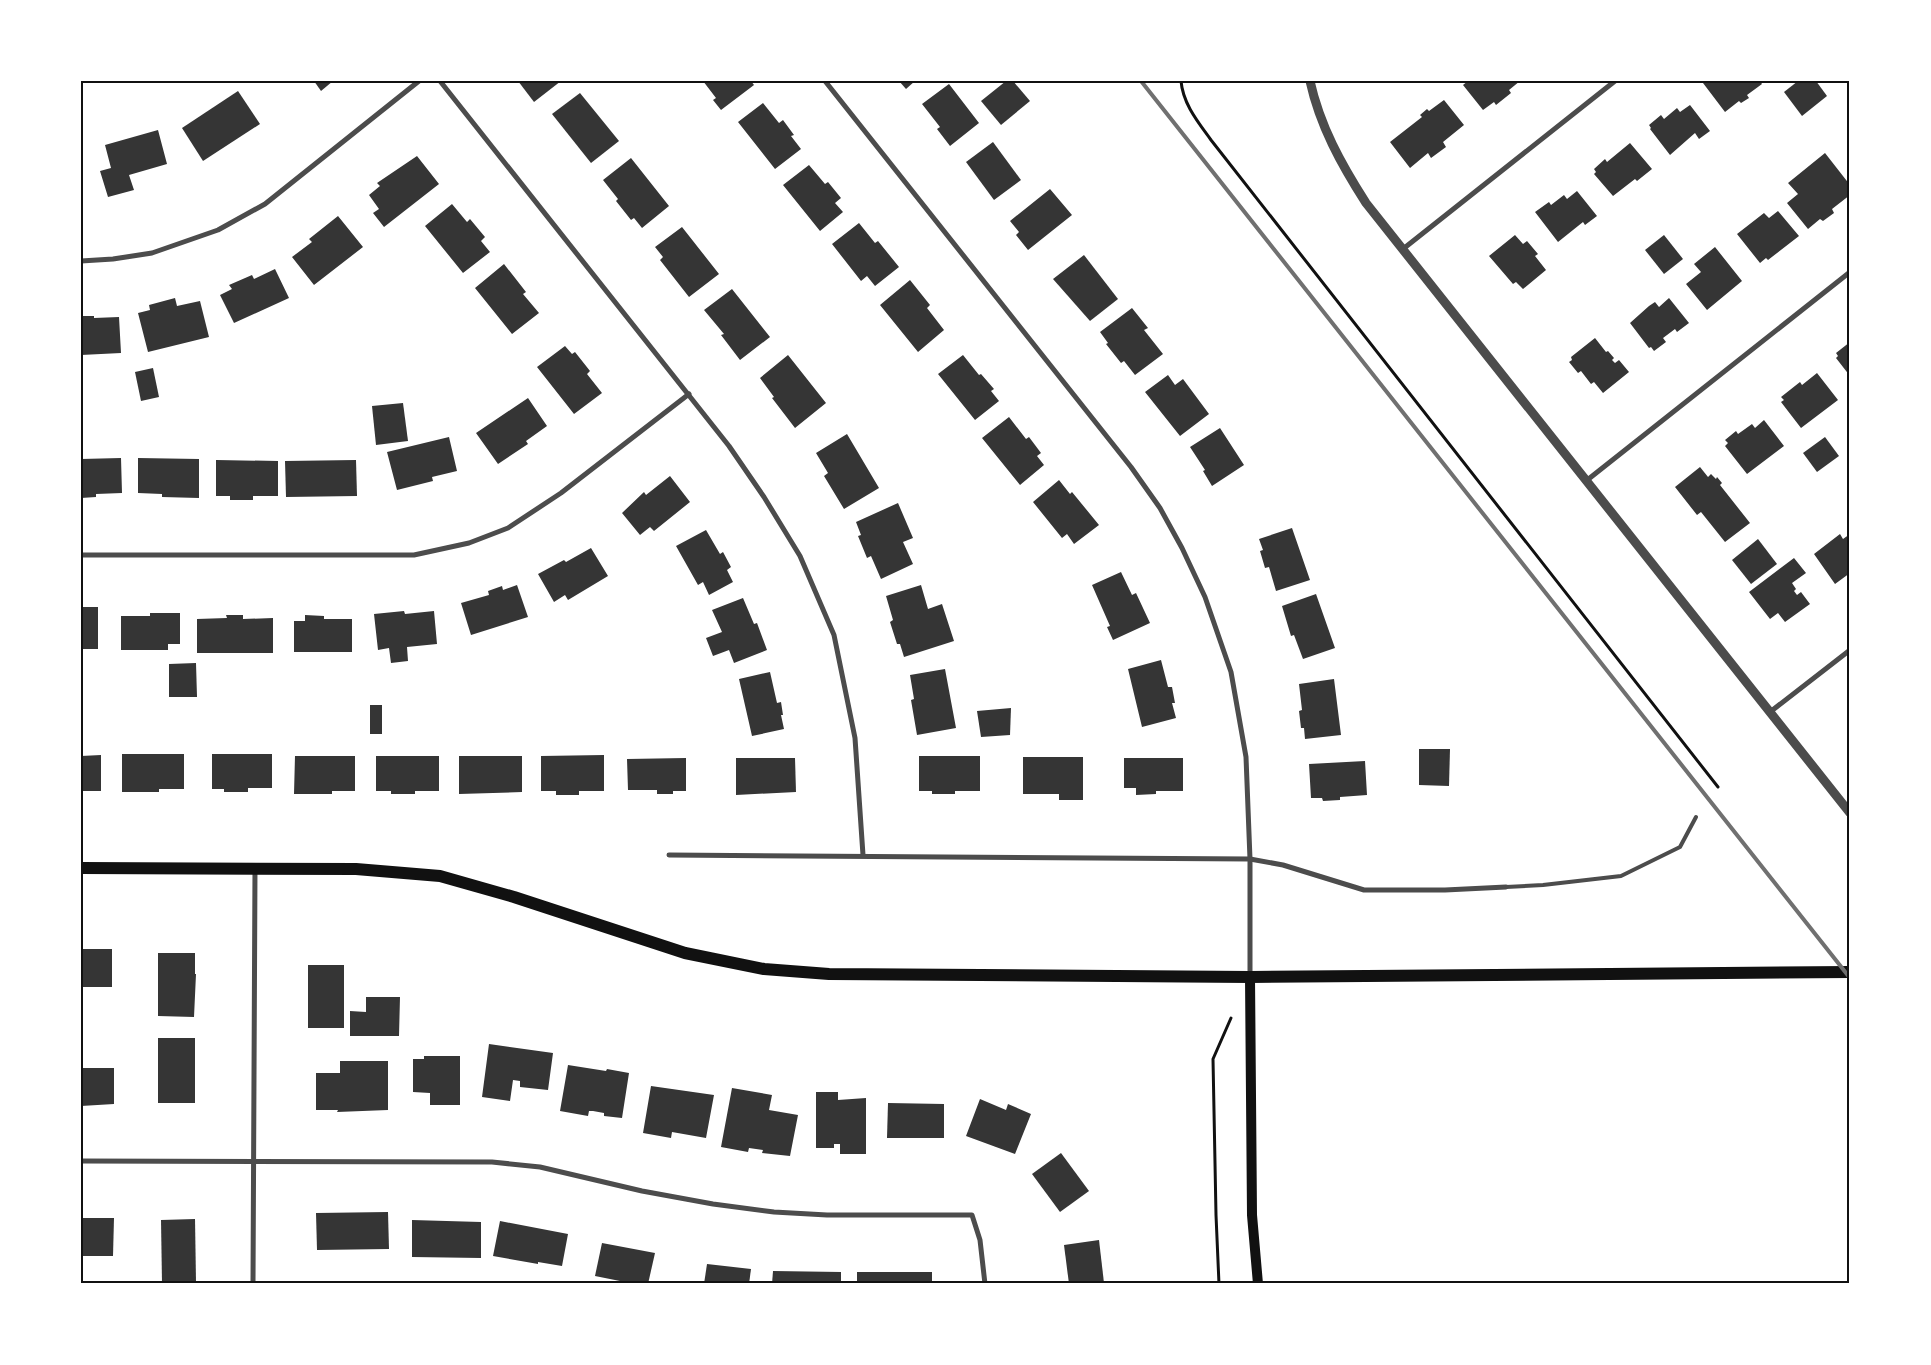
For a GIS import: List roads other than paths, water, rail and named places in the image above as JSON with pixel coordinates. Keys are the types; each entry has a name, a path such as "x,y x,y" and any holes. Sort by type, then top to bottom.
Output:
{"main road":[{"path":"81,868 356,870 440,876 514,897 685,953 764,969 829,974 1250,977 1850,972"},
{"path":"1250,977 1252,1215 1258,1284"}],"street":[{"path":"81,261 113,259 152,253 218,230 265,204 419,81"},
{"path":"440,81 729,446 769,505 800,556 834,635 855,738 863,855"},
{"path":"825,81 1131,467 1160,508 1205,597 1231,672 1246,757 1250,859 1250,977"},
{"path":"1310,81 1314,100 1327,135 1344,170 1366,202 1850,813"},
{"path":"1403,249 1615,81"},
{"path":"1586,481 1850,272"},
{"path":"81,555 414,555 469,543 508,528 561,493 689,394"},
{"path":"1770,712 1850,650"},
{"path":"669,855 1250,859 1283,865 1364,890 1446,890 1506,887"},
{"path":"254,868 254,1284"},
{"path":"81,1161 492,1162 540,1167 586,1176 642,1191 713,1204 774,1212 827,1215 972,1215 980,1240 985,1284"}],"lane":[{"path":"1506,887 1544,885 1621,876 1680,847 1696,817"}],"railway":[{"path":"1141,81 1850,978"}]}
